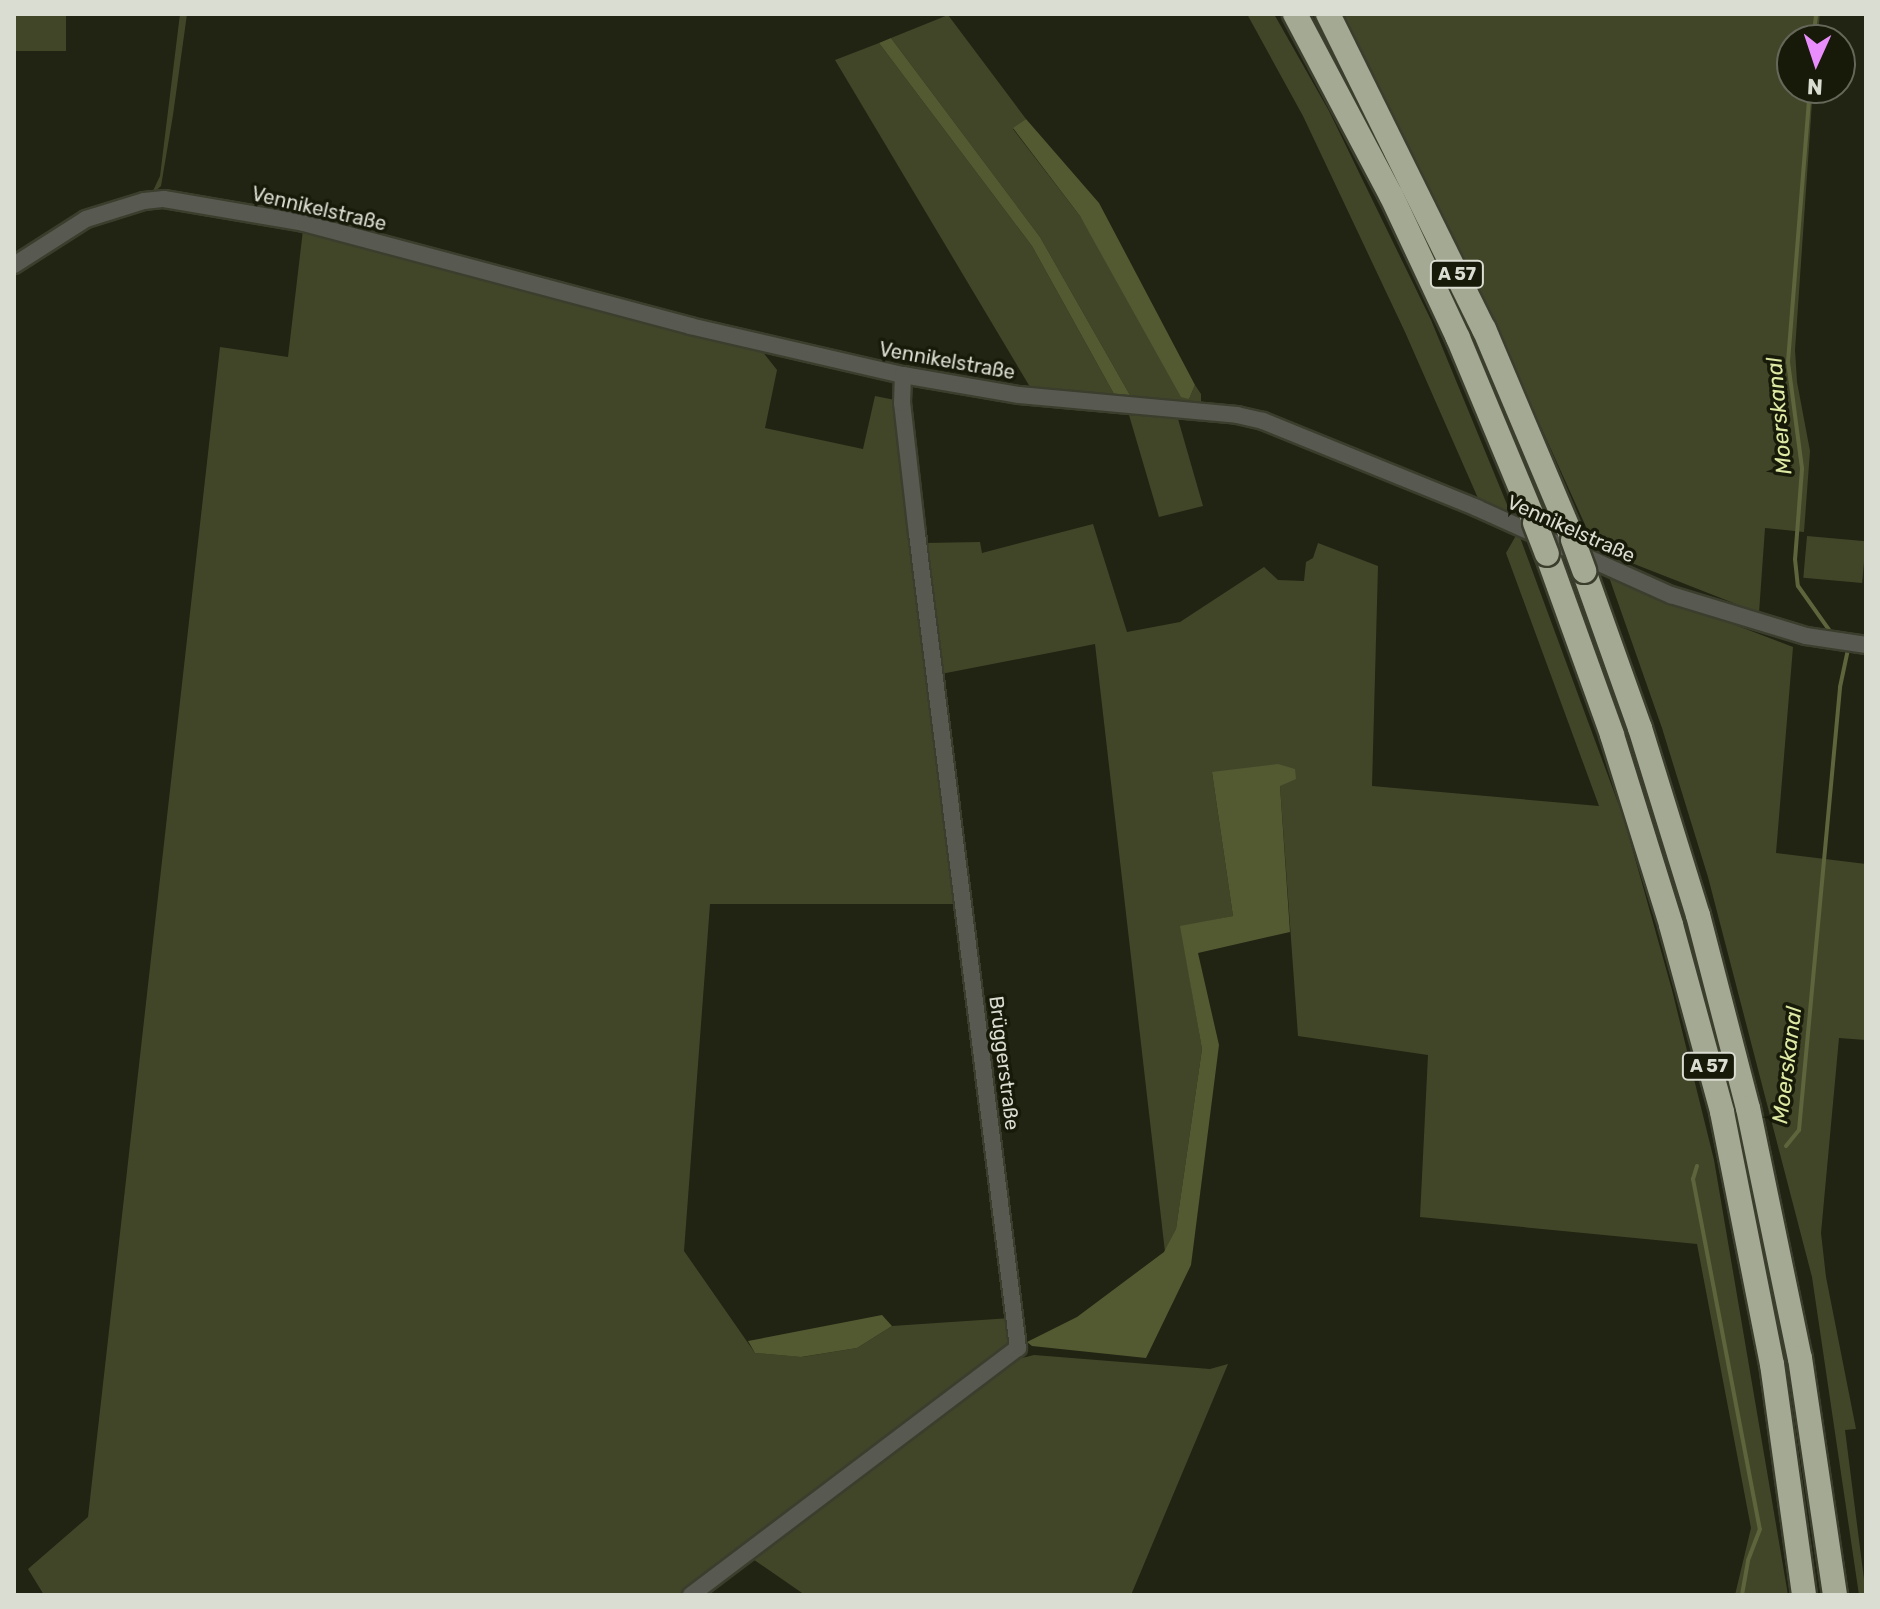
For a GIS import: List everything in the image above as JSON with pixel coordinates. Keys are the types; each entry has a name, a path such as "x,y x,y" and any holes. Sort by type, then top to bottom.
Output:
{"highway":[{"name":"A 57","path":"1295,14 1397,210 1458,338 1547,554 1617,750 1671,925 1722,1112 1772,1364 1804,1595"},
{"name":"A 57","path":"1328,14 1484,329 1573,540 1640,728 1694,900 1748,1108 1800,1358 1835,1595"}],"street":[{"name":"Vennikelstraße","path":"14,265 86,219 123,205 164,199 304,223 716,333 903,375 1019,395 1237,415 1263,421 1477,508 1671,595 1806,636 1866,645"},
{"name":"Brüggerstraße","path":"691,1595 1018,1348 915,520 902,403 903,375"}],"green space":[{"path":"14,14 66,14 66,51 14,51"},
{"path":"180,14 187,14 173,115 161,186 151,195 160,176"},
{"path":"1247,14 1274,14 1329,111 1431,320 1513,519 1481,505 1405,332 1303,116"},
{"path":"1341,14 1820,14 1819,24 1776,24 1776,104 1812,104 1795,350 1797,382 1810,451 1804,532 1765,528 1759,613 1596,549 1494,323"},
{"path":"948,15 1026,119 1013,129 1080,216 1189,399 1195,385 1201,394 1201,403 1194,407 1135,404 1040,237 891,38"},
{"path":"891,38 1040,237 1135,404 1119,403 1032,246 879,43"},
{"path":"879,43 1032,246 1119,403 1033,392 835,60"},
{"path":"1026,119 1099,203 1195,385 1189,399 1181,397 1080,216 1013,128"},
{"path":"303,230 762,351 777,370 765,428 863,449 875,396 895,400 957,904 710,904 684,1251 755,1353 802,1357 857,1348 892,1326 1011,1318 1009,1341 992,1362 683,1595 44,1595 28,1569 88,1517 220,347 288,357"},
{"path":"1129,415 1178,419 1203,506 1159,517"},
{"path":"1093,524 1127,632 1180,622 1264,567 1278,580 1304,581 1306,562 1313,558 1318,543 1378,566 1372,786 1599,806 1506,553 1518,532 1624,819 1672,990 1714,1160 1788,1595 1735,1595 1751,1528 1697,1244 1420,1217 1428,1055 1298,1036 1280,786 1212,772 1233,916 1181,927 1202,1049 1176,1229 1165,1252 1095,644 941,674 925,543 980,542 982,553"},
{"path":"1807,536 1866,541 1862,583 1803,578"},
{"path":"1609,577 1793,647 1776,853 1866,864 1866,1040 1839,1038 1821,1233 1826,1277 1856,1429 1845,1430 1866,1595 1859,1595 1812,1277 1708,877 1662,728"},
{"path":"1278,764 1295,769 1296,779 1280,786 1290,932 1198,953 1219,1045 1191,1265 1146,1358 1032,1346 1027,1342 1077,1317 1164,1252 1176,1229 1202,1049 1180,926 1233,916 1212,772"},
{"path":"882,1315 892,1326 857,1348 801,1357 755,1353 748,1341"},
{"path":"1034,1355 1210,1369 1228,1364 1131,1595 805,1595 750,1557 1014,1360"}],"waterway":[{"name":"Moerskanal","path":"1815,24 1816,14"},
{"name":"Moerskanal","path":"1809,104 1788,362 1802,469 1795,559 1798,586 1832,634"},
{"name":"Moerskanal","path":"1786,1146 1799,1130 1840,687 1848,650"},
{"name":"Moerskanal","path":"1697,1166 1693,1179 1760,1529 1748,1561 1742,1595"}]}
